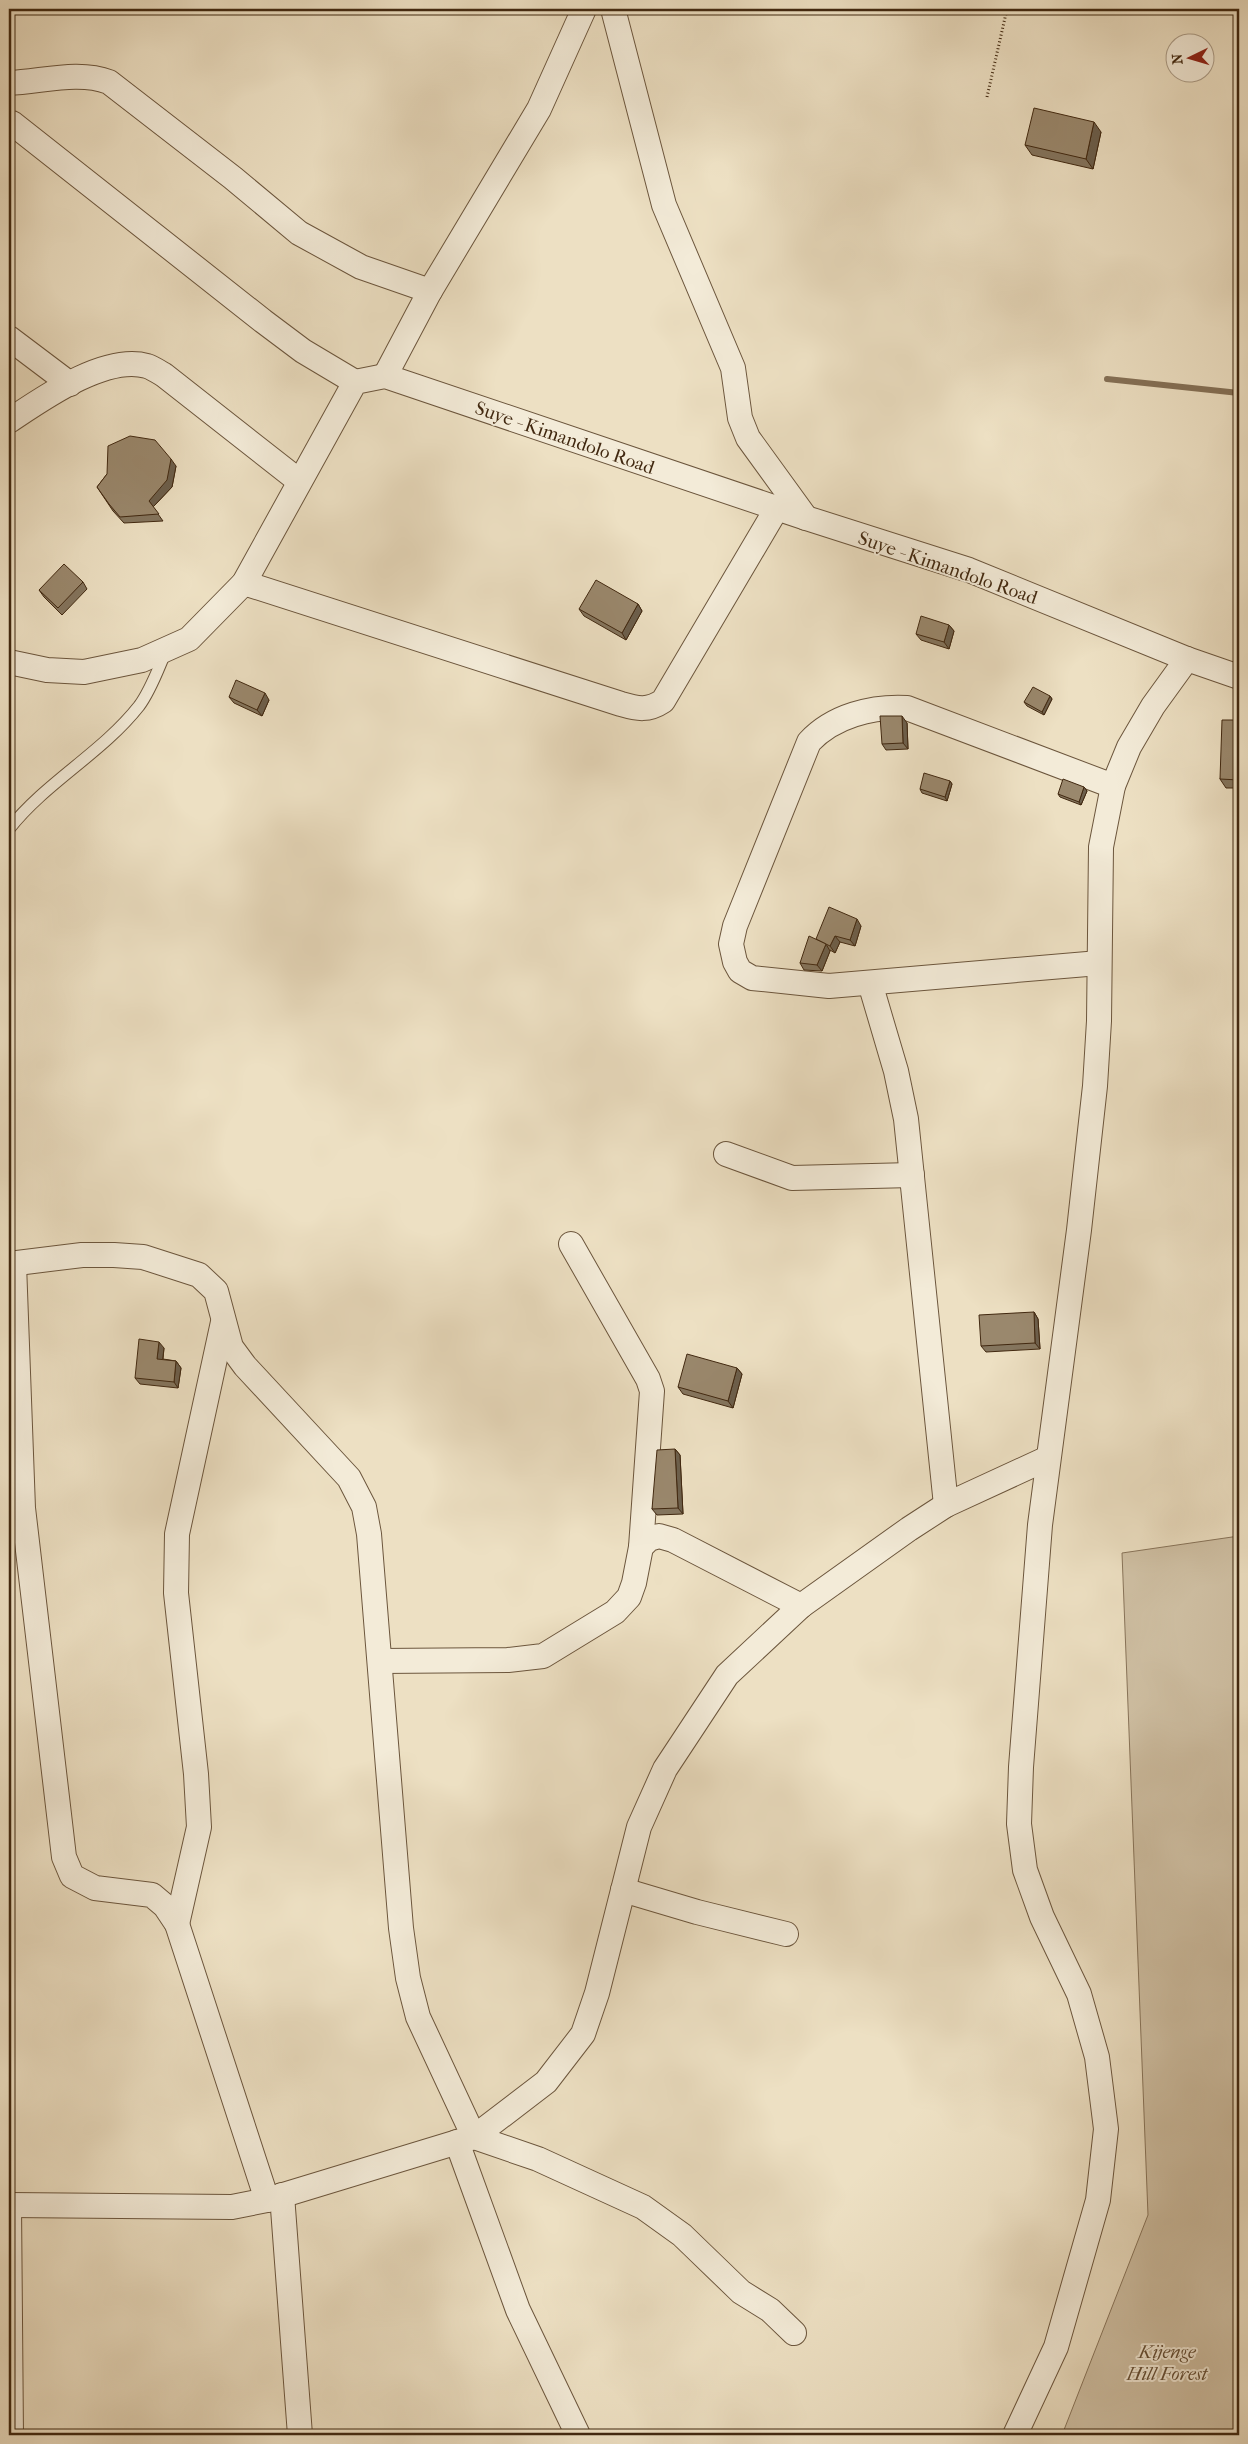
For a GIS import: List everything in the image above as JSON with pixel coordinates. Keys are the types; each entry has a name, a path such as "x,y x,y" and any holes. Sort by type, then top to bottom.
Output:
{"street":[{"path":"385,376 430,292 539,109 584,9"},
{"path":"613,9 664,205 736,376 740,418 743,428 748,438 806,518"},
{"path":"9,83 77,77 97,77 109,82 233,178 299,233 361,266 430,292"},
{"path":"9,662 47,670 84,672 120,666 167,650 189,639 228,602 244,583 355,382 303,351 263,322 12,123"},
{"path":"9,338 70,384"},
{"path":"9,421 49,395 106,368 127,364 146,365 154,369 299,481"},
{"name":"Suye - Kimandolo Road","path":"355,382 385,376 806,518 969,570 1187,659 1239,678"},
{"path":"244,583 621,704 640,709 652,708 663,700 777,508"},
{"path":"1015,2435 1056,2347 1098,2200 1106,2129 1097,2057 1080,1994 1042,1917 1025,1870 1020,1824 1021,1767 1040,1526 1079,1230 1095,1086 1101,847 1113,786 1129,747 1148,714 1187,659"},
{"path":"1099,963 829,986 752,978 740,971 735,962 732,944 735,926 809,742 821,729 836,721 874,710 907,708 1113,786"},
{"path":"870,982 896,1071 906,1119 946,1505"},
{"path":"726,1154 792,1178 912,1176"},
{"path":"380,1661 508,1660 543,1656 615,1612 629,1597 634,1583 641,1547 652,1391 648,1379 571,1244"},
{"path":"300,2435 275,2197 177,1924 165,1906 152,1895 95,1888 72,1876 64,1857 23,1508 11,1264 82,1255 142,1257 182,1269 204,1279 216,1291 231,1347 245,1366 349,1478 364,1507 369,1534 401,1928 408,1978 418,2017 466,2140 518,2310 578,2435"},
{"path":"177,1924 199,1827 196,1774 176,1593 177,1534 223,1321"},
{"path":"11,2435 9,2205 232,2207 275,2197 466,2140 546,2082 583,2034 597,1993 640,1827 665,1769 726,1675 801,1606 946,1505 1048,1458"},
{"path":"641,1547 649,1539 659,1536 672,1540 801,1606"},
{"path":"623,1890 697,1912 786,1934"},
{"path":"466,2140 538,2159 643,2207 682,2235 741,2292 770,2310 794,2333"}],"lane":[{"path":"9,829 22,812 130,716 150,688 167,650"}],"path":[{"path":"987,97 1006,9"}],"green space":[{"name":"Kijenge Hill Forest","path":"1239,1536 1239,2435 1062,2435 1148,2215 1122,1553"}],"building":[{"path":"1034,108 1094,122 1086,159 1025,145"},
{"path":"130,436 155,440 171,459 167,480 149,501 159,514 120,517 97,487 107,474 108,446"},
{"path":"64,564 83,582 58,608 39,590"},
{"path":"596,580 638,604 622,633 579,609"},
{"path":"921,616 949,625 944,642 916,634"},
{"path":"236,680 265,693 257,710 229,697"},
{"path":"1033,687 1050,696 1042,712 1024,702"},
{"path":"880,716 902,716 903,743 882,744"},
{"path":"1222,720 1239,720 1239,780 1220,779"},
{"path":"924,773 950,781 945,797 920,789"},
{"path":"1063,779 1084,787 1079,802 1058,794"},
{"path":"829,907 857,919 850,940 835,936 830,946 816,939"},
{"path":"809,936 826,944 817,965 800,963"},
{"path":"1034,1312 1035,1343 981,1346 979,1315"},
{"path":"139,1339 159,1342 157,1359 176,1361 174,1382 135,1378"},
{"path":"687,1354 737,1368 728,1401 678,1387"},
{"path":"675,1449 678,1508 652,1509 657,1450"}],"waterway":[{"path":"1107,379 1239,393"}]}
